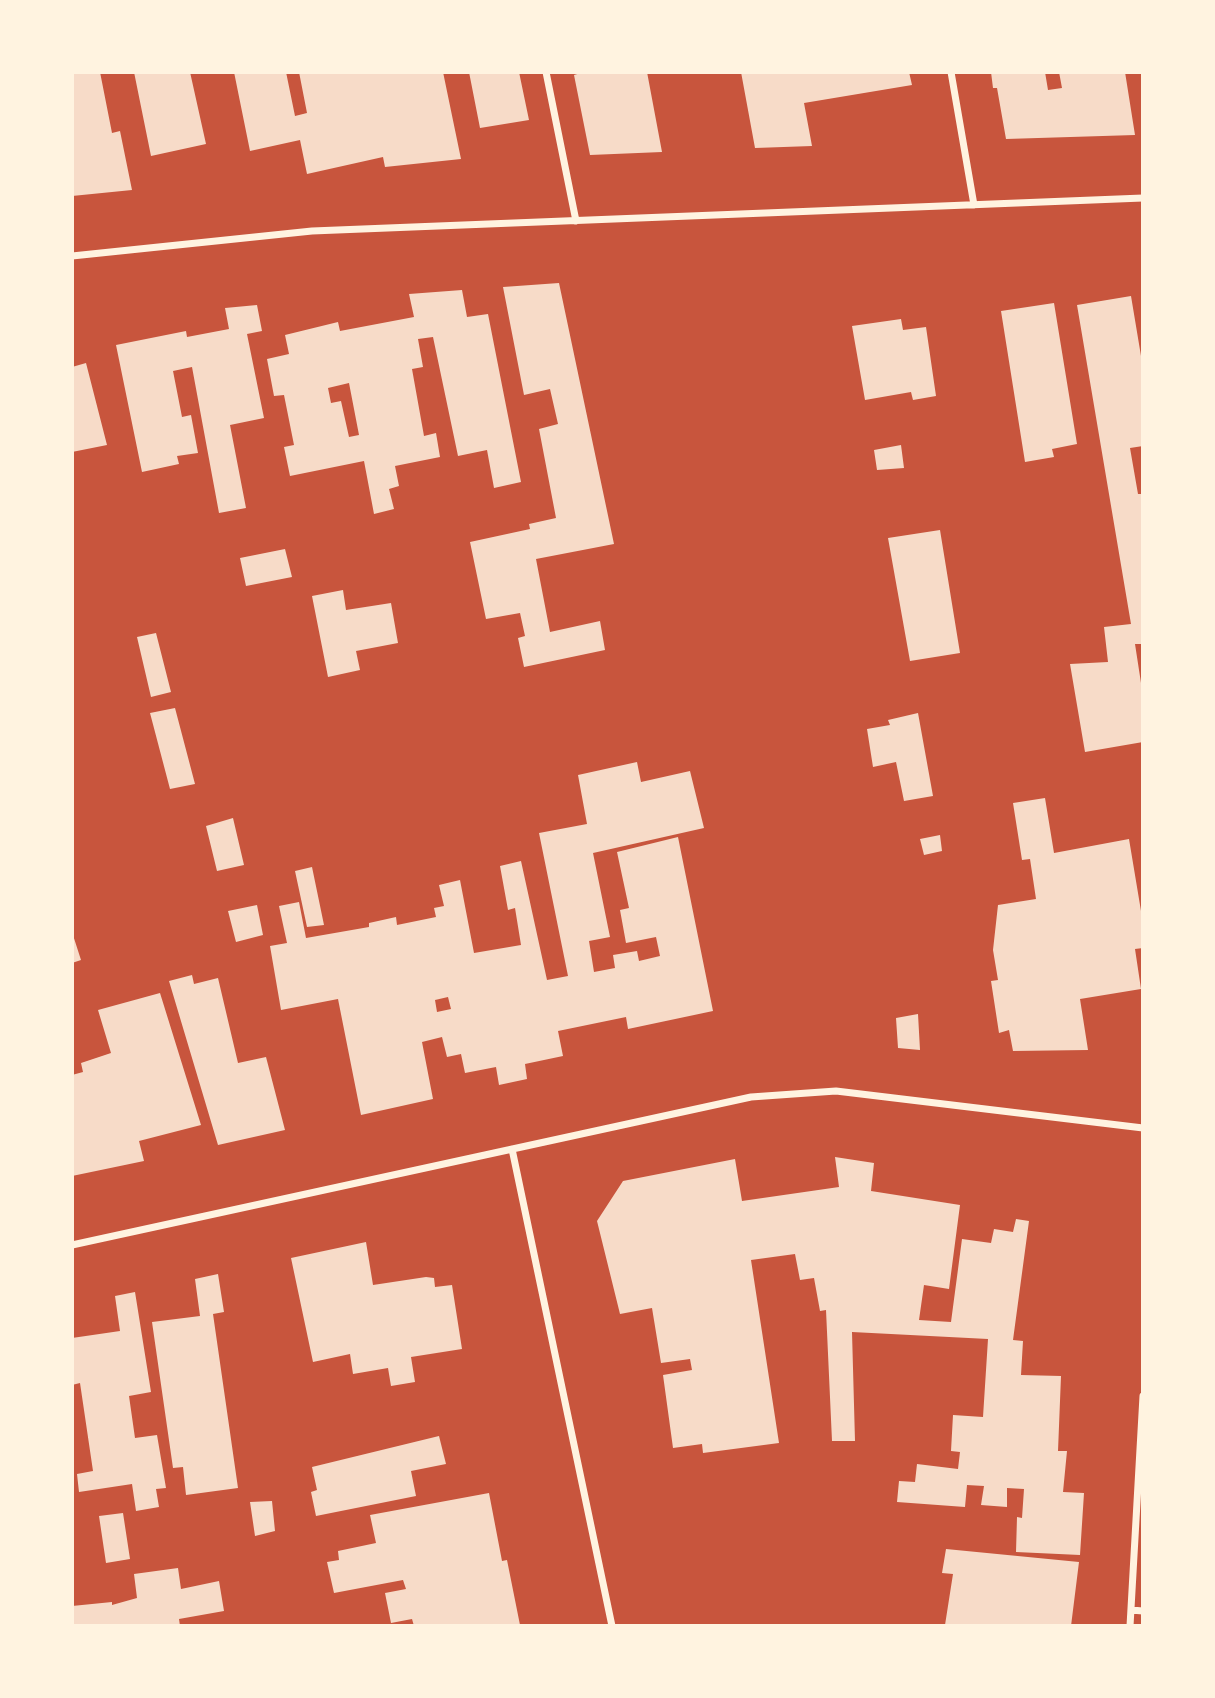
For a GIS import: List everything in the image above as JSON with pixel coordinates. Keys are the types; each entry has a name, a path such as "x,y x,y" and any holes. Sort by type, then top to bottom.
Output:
{"street":[{"path":"546,72 576,221"},
{"path":"951,72 974,205"},
{"path":"72,256 312,231 1143,198"},
{"path":"72,1245 751,1097 836,1091 1143,1128"},
{"path":"512,1149 612,1626"},
{"path":"1130,1626 1143,1396"},
{"path":"1131,1610 1143,1611"}],"building":[{"path":"72,72 100,72 112,133 120,131 132,190 72,196"},
{"path":"134,72 190,72 206,144 151,156"},
{"path":"234,72 286,72 295,116 307,113 299,72 443,72 461,159 385,167 383,157 307,174 300,140 250,151"},
{"path":"469,72 519,72 529,120 480,128"},
{"path":"584,72 647,72 662,152 590,155 574,75"},
{"path":"741,72 909,72 912,85 804,103 812,146 755,148"},
{"path":"991,72 1045,72 1048,90 1062,88 1059,72 1125,72 1135,135 1006,139 997,88 993,88"},
{"path":"559,283 614,544 536,559 550,632 600,621 605,650 524,667 518,638 525,636 520,613 486,619 470,542 530,529 529,524 556,518 539,429 558,424 550,389 524,395 503,287"},
{"path":"462,290 467,317 488,314 521,482 494,488 487,450 458,456 433,337 418,339 423,367 412,369 424,436 436,433 440,457 395,466 399,486 389,489 394,509 374,514 364,461 290,476 284,447 294,445 284,395 274,396 267,359 289,354 285,335 338,322 340,331 414,317 409,294","holes":["349,383 359,435 349,437 341,401 331,403 328,388"]},
{"path":"1131,296 1143,368 1143,446 1130,448 1138,494 1143,494 1143,644 1135,644 1143,696 1143,742 1085,752 1070,664 1108,662 1104,627 1131,624 1077,305"},
{"path":"1054,303 1077,444 1052,449 1054,457 1025,462 1001,311"},
{"path":"257,305 262,331 247,334 264,418 230,425 246,508 219,513 192,367 173,371 182,417 191,415 198,453 177,456 179,464 142,472 116,345 186,331 187,337 229,329 225,308"},
{"path":"901,319 903,330 926,327 936,396 913,400 911,392 865,400 852,326"},
{"path":"86,363 107,445 72,452 72,367"},
{"path":"901,445 904,468 877,470 874,450"},
{"path":"940,530 960,653 910,661 888,538"},
{"path":"285,549 292,577 246,586 240,558"},
{"path":"343,590 346,610 391,603 398,643 356,651 360,670 328,677 312,596"},
{"path":"156,633 171,692 151,697 137,637"},
{"path":"175,708 195,784 170,789 150,713"},
{"path":"918,713 933,796 904,801 896,762 873,767 867,729 890,725 888,720"},
{"path":"637,762 641,782 690,771 704,828 593,853 610,937 589,941 594,972 615,968 613,955 637,951 639,961 660,956 656,937 626,943 620,910 629,908 617,852 678,837 713,1011 628,1029 626,1017 558,1031 563,1056 525,1064 527,1079 499,1085 496,1067 465,1073 461,1054 447,1057 442,1037 422,1042 433,1099 361,1115 338,999 281,1010 270,946 287,943 279,906 299,902 306,938 369,927 369,923 396,917 397,925 436,917 434,908 444,906 439,885 460,880 474,953 521,945 515,908 508,910 500,866 521,861 547,980 568,976 539,833 587,824 578,775","holes":["448,997 451,1009 437,1012 435,1000"]},
{"path":"1045,798 1054,853 1129,839 1143,923 1143,948 1135,949 1141,989 1080,999 1088,1050 1013,1051 1009,1030 999,1033 991,981 998,980 993,950 998,905 1036,899 1030,859 1022,860 1013,803"},
{"path":"233,818 244,865 217,871 206,826"},
{"path":"940,835 942,851 924,855 920,839"},
{"path":"312,867 324,925 307,927 295,871"},
{"path":"257,905 263,935 236,942 228,911"},
{"path":"72,932 81,960 72,963"},
{"path":"192,975 194,984 218,978 238,1063 266,1057 285,1130 218,1145 169,981"},
{"path":"160,993 201,1125 139,1141 144,1161 72,1176 72,1075 83,1072 81,1063 111,1053 98,1010"},
{"path":"918,1014 920,1050 898,1048 896,1018"},
{"path":"835,1157 874,1163 871,1191 960,1205 949,1289 924,1285 919,1320 951,1322 962,1239 991,1243 994,1229 1013,1232 1016,1219 1029,1221 1013,1340 1023,1341 1021,1375 1061,1376 1058,1451 1067,1451 1063,1492 1084,1493 1080,1555 1016,1552 1017,1517 1022,1518 1024,1489 1007,1488 1007,1507 981,1505 984,1486 967,1485 965,1507 897,1502 899,1481 915,1482 917,1464 958,1469 960,1452 951,1451 953,1415 983,1417 988,1339 852,1332 855,1441 832,1441 826,1310 820,1311 814,1278 800,1280 795,1254 751,1260 779,1443 703,1453 702,1444 673,1448 663,1375 692,1370 690,1359 661,1363 652,1308 620,1314 597,1221 623,1181 735,1159 742,1201 839,1187"},
{"path":"366,1242 373,1285 426,1277 434,1278 435,1287 452,1285 462,1349 411,1357 415,1382 391,1386 388,1368 353,1374 350,1354 313,1362 291,1258"},
{"path":"218,1274 224,1312 213,1314 238,1488 186,1495 183,1467 173,1468 152,1322 200,1316 195,1279"},
{"path":"135,1292 151,1392 129,1396 135,1438 157,1435 166,1488 156,1489 159,1507 136,1511 132,1484 79,1492 77,1474 93,1471 80,1383 72,1385 72,1338 120,1331 115,1296"},
{"path":"439,1436 446,1464 411,1471 416,1496 316,1516 311,1492 317,1490 312,1467"},
{"path":"489,1493 502,1561 507,1560 520,1625 414,1626 412,1619 391,1623 385,1593 406,1589 403,1580 334,1593 327,1562 339,1560 338,1551 376,1543 370,1515"},
{"path":"272,1501 275,1531 255,1536 250,1502"},
{"path":"123,1513 130,1559 106,1563 99,1516"},
{"path":"946,1549 1079,1562 1071,1626 945,1625 953,1574 942,1573"},
{"path":"178,1568 181,1589 219,1581 224,1611 179,1619 180,1626 72,1626 72,1606 112,1602 112,1605 137,1598 134,1574"}]}
